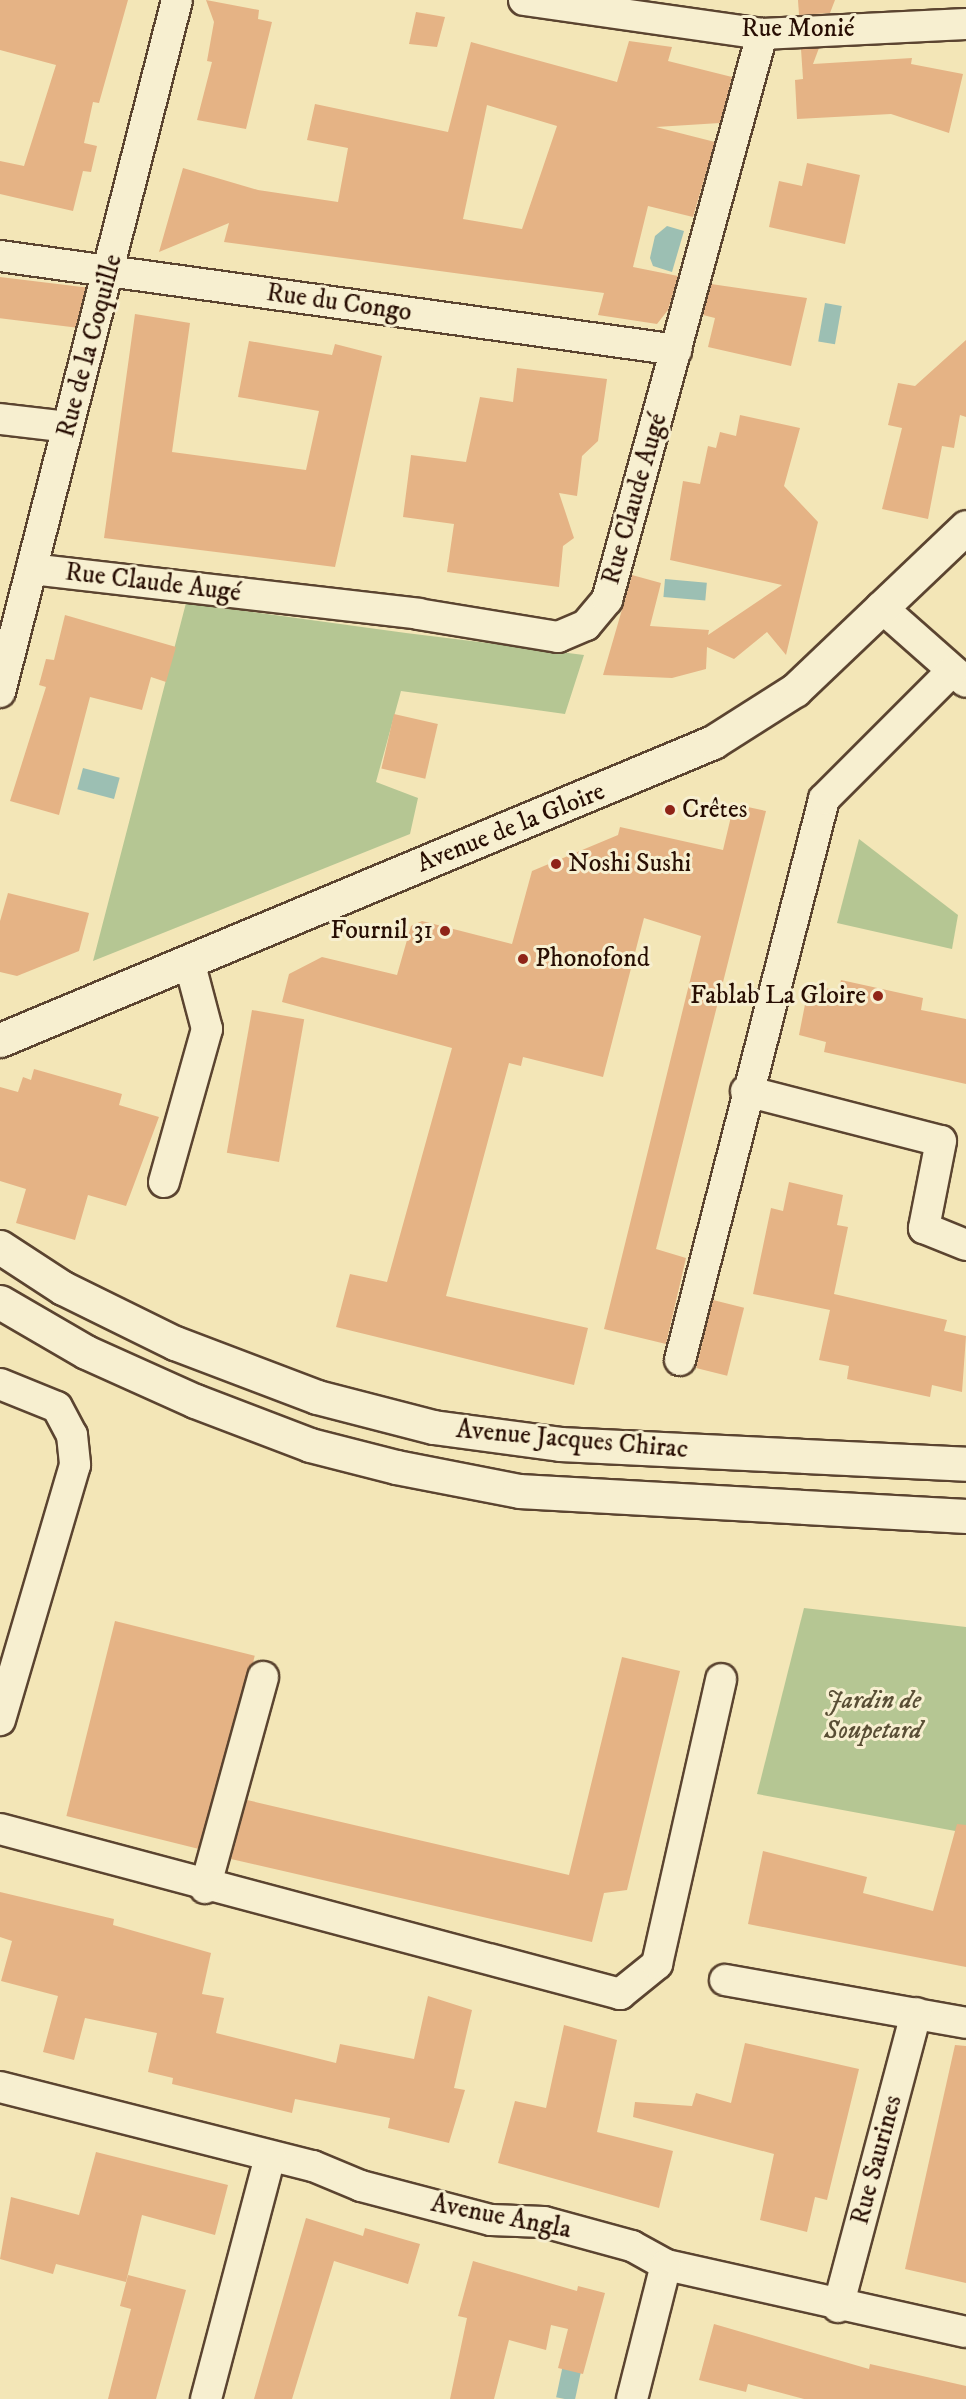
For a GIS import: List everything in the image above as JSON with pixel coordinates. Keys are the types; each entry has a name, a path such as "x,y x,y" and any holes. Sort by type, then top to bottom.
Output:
{"main road":[{"name":"Avenue de la Gloire","path":"0,1040 713,742 795,690 966,527"},
{"name":"Avenue Jacques Chirac","path":"0,1247 63,1288 175,1343 317,1397 433,1427 560,1444 966,1464"},
{"name":"Avenue Jacques Chirac","path":"0,1302 86,1352 195,1401 310,1445 396,1467 519,1491 966,1516"}],"street":[{"name":"Rue de la Coquille","path":"0,692 110,270 177,0"},
{"name":"Rue Monié","path":"524,0 762,34 966,24"},
{"name":"Rue Claude Augé","path":"32,568 418,614 558,637 586,625 607,600 762,34"},
{"name":"Rue du Congo","path":"0,256 677,350"},
{"path":"0,419 68,427"},
{"path":"680,1360 746,1091 824,800 959,677 881,607"},
{"path":"164,1182 207,1029 189,962"},
{"path":"746,1091 941,1141 924,1228 966,1245"},
{"path":"0,1384 57,1407 72,1435 75,1465 0,1720"},
{"path":"205,1888 263,1677"},
{"path":"0,1829 205,1888 620,1994 657,1964 721,1679"},
{"path":"725,1980 966,2023"},
{"name":"Rue Saurines","path":"838,2307 916,2013"},
{"name":"Avenue Angla","path":"0,2087 270,2156 490,2220 544,2222 632,2246 666,2265 838,2307 871,2307 966,2332"},
{"path":"206,2399 270,2156"},
{"path":"632,2399 666,2265"}],"green space":[{"path":"186,603 584,655 565,714 401,691 376,782 418,798 410,834 93,961"},
{"path":"859,839 958,915 952,949 837,923"},
{"name":"Jardin de Soupetard","path":"804,1608 966,1627 966,1833 757,1794"}],"water":[{"path":"667,226 684,231 672,272 653,266 650,258 655,236"},
{"path":"825,303 842,306 835,344 818,341"},
{"path":"665,579 707,583 705,601 663,597"},
{"path":"83,768 120,778 114,799 77,789"},
{"path":"564,2360 583,2364 575,2399 556,2397"}],"building":[{"path":"0,0 128,0 99,103 93,102 84,143 97,146 91,172 83,171 73,211 0,194 0,161 24,166 56,65 0,50"},
{"path":"206,0 259,10 258,19 272,22 246,129 197,120 212,62 207,61 214,22"},
{"path":"798,0 835,0 830,13 799,15"},
{"path":"416,12 445,17 437,47 409,44"},
{"path":"629,41 672,47 668,61 732,77 720,123 656,127 715,142 693,217 648,206 633,267 678,276 668,310 657,324 598,315 604,293 224,242 229,223 159,252 183,168 258,190 338,202 348,148 307,140 315,104 448,132 471,42 617,82","holes":["487,105 557,126 522,229 463,219"]},
{"path":"819,48 813,64 912,58 911,64 963,74 949,133 891,114 797,119 795,80 803,79 801,49"},
{"path":"807,163 860,175 845,244 769,227 779,181 802,186"},
{"path":"0,277 86,288 81,328 0,318"},
{"path":"711,284 807,298 791,366 708,347 715,318 703,315"},
{"path":"135,314 190,323 172,452 306,470 319,411 238,397 249,341 332,355 335,344 382,356 335,567 104,538"},
{"path":"966,340 966,417 960,415 954,448 942,446 928,519 882,509 902,428 888,425 898,383 915,386"},
{"path":"517,368 607,379 598,441 582,456 577,496 559,493 574,538 563,546 559,587 447,572 454,524 403,517 411,455 466,462 480,397 513,402"},
{"path":"740,415 800,428 784,486 818,522 786,655 767,632 734,659 707,647 706,669 672,678 603,675 632,575 661,583 650,626 709,630 708,635 782,585 670,560 683,481 700,484 708,446 716,448 720,432 736,436"},
{"path":"65,615 176,647 166,682 151,677 142,710 90,697 59,815 10,801 46,687 39,685 46,659 54,660"},
{"path":"394,714 438,724 425,779 381,769"},
{"path":"734,804 766,811 656,1249 686,1258 666,1344 604,1329 701,936 644,918 603,1077 523,1057 521,1066 509,1063 446,1296 588,1328 574,1385 336,1327 350,1274 387,1282 452,1048 282,1002 289,974 322,957 397,975 411,926 422,921 512,944 532,871 618,835 620,827 723,850"},
{"path":"8,893 89,913 79,951 17,976 0,972 0,921"},
{"path":"841,980 923,998 921,1010 966,1019 966,1084 824,1052 826,1042 799,1035 809,984 838,991"},
{"path":"252,1010 304,1019 279,1162 227,1153"},
{"path":"34,1069 122,1094 119,1105 159,1117 126,1206 88,1195 75,1240 16,1223 26,1189 0,1181 0,1087 18,1092 23,1077 31,1080"},
{"path":"789,1182 843,1195 837,1225 848,1227 834,1294 947,1320 944,1331 966,1336 962,1392 932,1385 930,1397 847,1379 849,1366 819,1360 830,1310 753,1294 771,1208 783,1211"},
{"path":"713,1300 744,1308 727,1376 696,1368"},
{"path":"115,1621 255,1656 206,1851 66,1816"},
{"path":"622,1657 680,1671 627,1890 604,1893 592,1942 231,1859 247,1800 569,1875"},
{"path":"957,1824 966,1825 966,1967 748,1924 763,1851 867,1877 863,1893 933,1911"},
{"path":"0,1892 114,1919 113,1925 211,1953 202,1994 224,1998 216,2033 336,2063 340,2044 414,2059 428,1996 472,2010 454,2088 465,2090 449,2143 388,2128 390,2118 295,2099 292,2113 172,2084 173,2078 148,2072 157,2033 85,2018 74,2060 43,2052 58,1996 1,1981 12,1941 0,1937"},
{"path":"564,2025 617,2040 597,2132 673,2151 659,2208 498,2163 515,2101 546,2108"},
{"path":"745,2043 859,2069 827,2200 815,2197 807,2232 760,2220 774,2154 633,2117 635,2102 692,2106 696,2093 731,2103"},
{"path":"955,2045 966,2046 966,2283 905,2269"},
{"path":"96,2152 228,2185 215,2235 142,2215 126,2282 56,2264 53,2274 0,2259 11,2197 79,2215"},
{"path":"306,2218 363,2236 365,2228 420,2244 408,2284 334,2261 292,2399 254,2399"},
{"path":"473,2261 577,2291 578,2286 605,2293 583,2374 558,2368 568,2329 551,2325 546,2350 509,2340 494,2399 450,2399 467,2318 458,2316"},
{"path":"128,2275 186,2290 156,2399 108,2399 131,2309 120,2306"},
{"path":"714,2324 869,2369 870,2364 966,2386 966,2399 804,2399 748,2384 746,2392 699,2380"}],"place":[{"name":"Crêtes","path":"670,810"},
{"name":"Noshi Sushi","path":"556,864"},
{"name":"Fournil 31","path":"445,931"},
{"name":"Phonofond","path":"523,959"},
{"name":"Fablab La Gloire","path":"878,996"}]}
